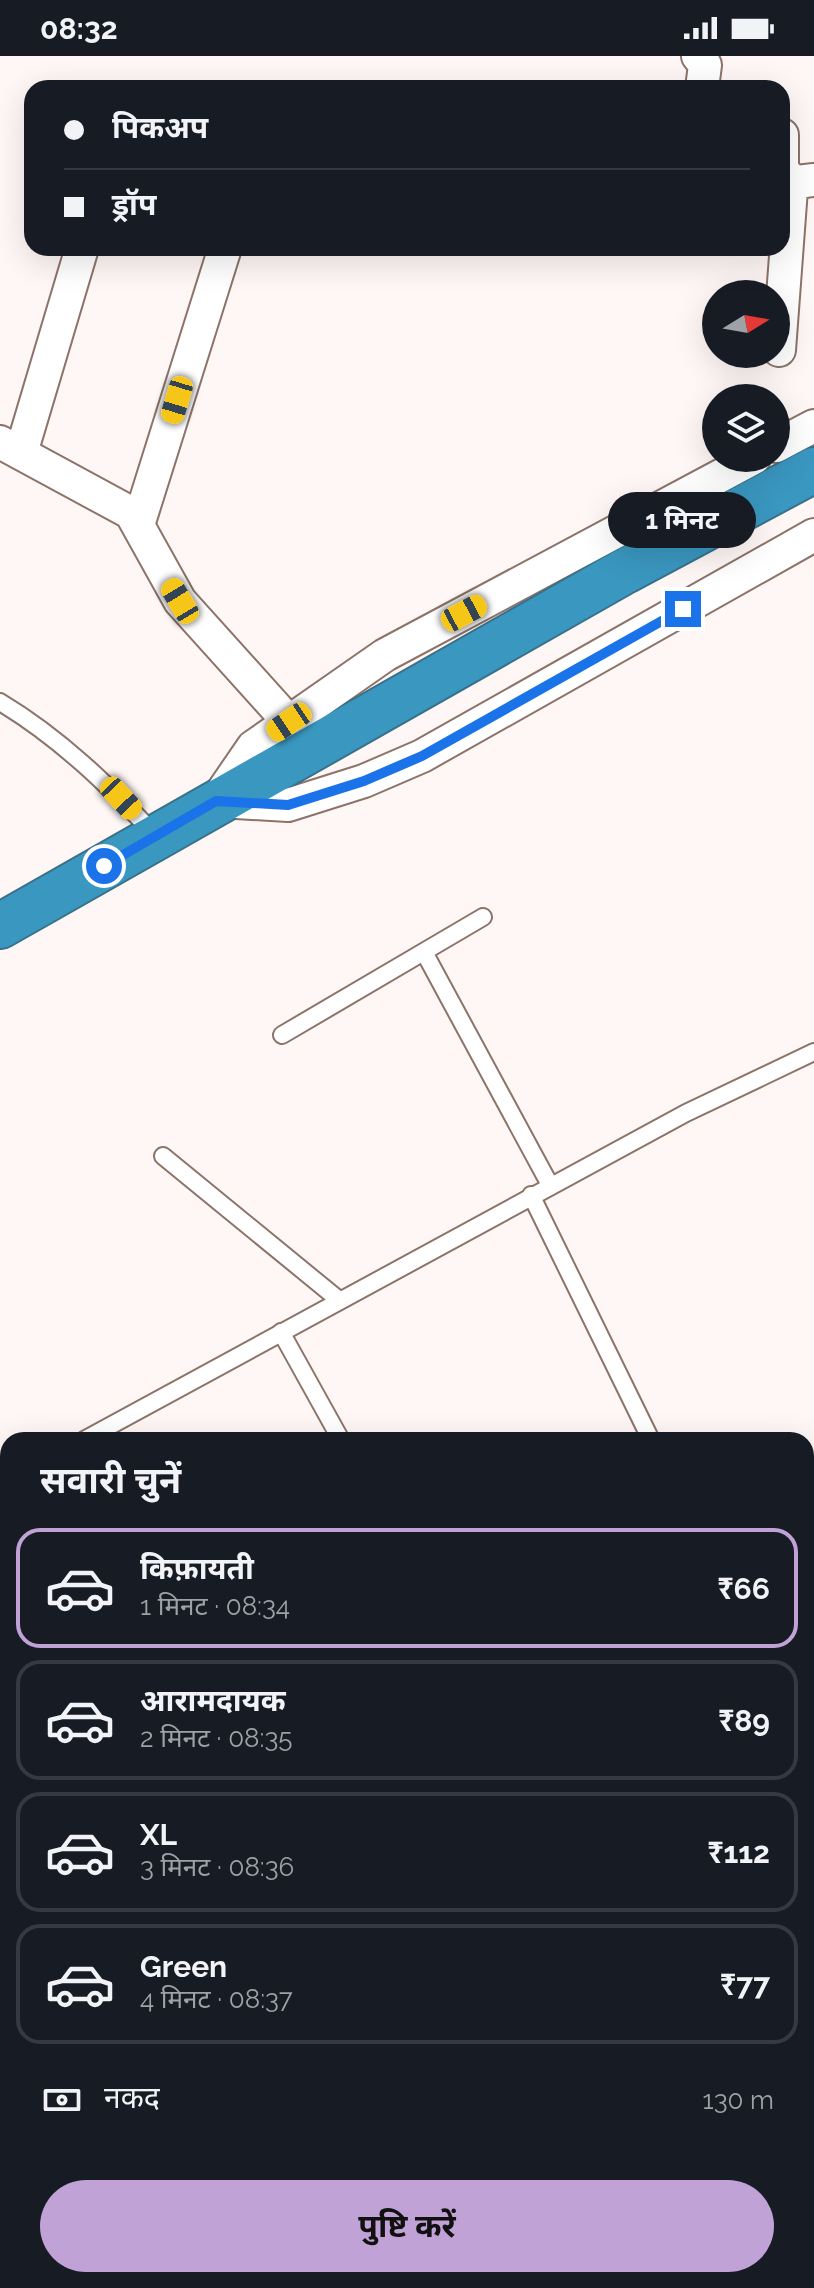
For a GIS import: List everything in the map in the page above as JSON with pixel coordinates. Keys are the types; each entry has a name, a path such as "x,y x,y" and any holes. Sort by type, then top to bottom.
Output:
{"highway":[{"path":"0,926 625,571 814,470"}],"street":[{"path":"698,56 705,65 703,80"},
{"path":"790,202 791,189 804,183"},
{"path":"79,256 10,448 131,513 139,522 180,601 289,722"},
{"path":"139,522 222,256"},
{"path":"784,280 786,256"},
{"path":"790,439 814,426"},
{"path":"216,801 253,747 385,655 728,472"},
{"path":"216,801 288,805 364,781 422,756 814,535"}],"lane":[{"path":"0,702 49,733 103,780 156,836"},
{"path":"282,1035 483,917"},
{"path":"424,952 550,1185"},
{"path":"99,1432 531,1195 686,1113 814,1052"},
{"path":"163,1156 339,1300"},
{"path":"531,1195 647,1432"},
{"path":"281,1332 337,1432"}],"route":[{"path":"104,866 216,801 288,805 364,781 422,756 683,609"}]}
